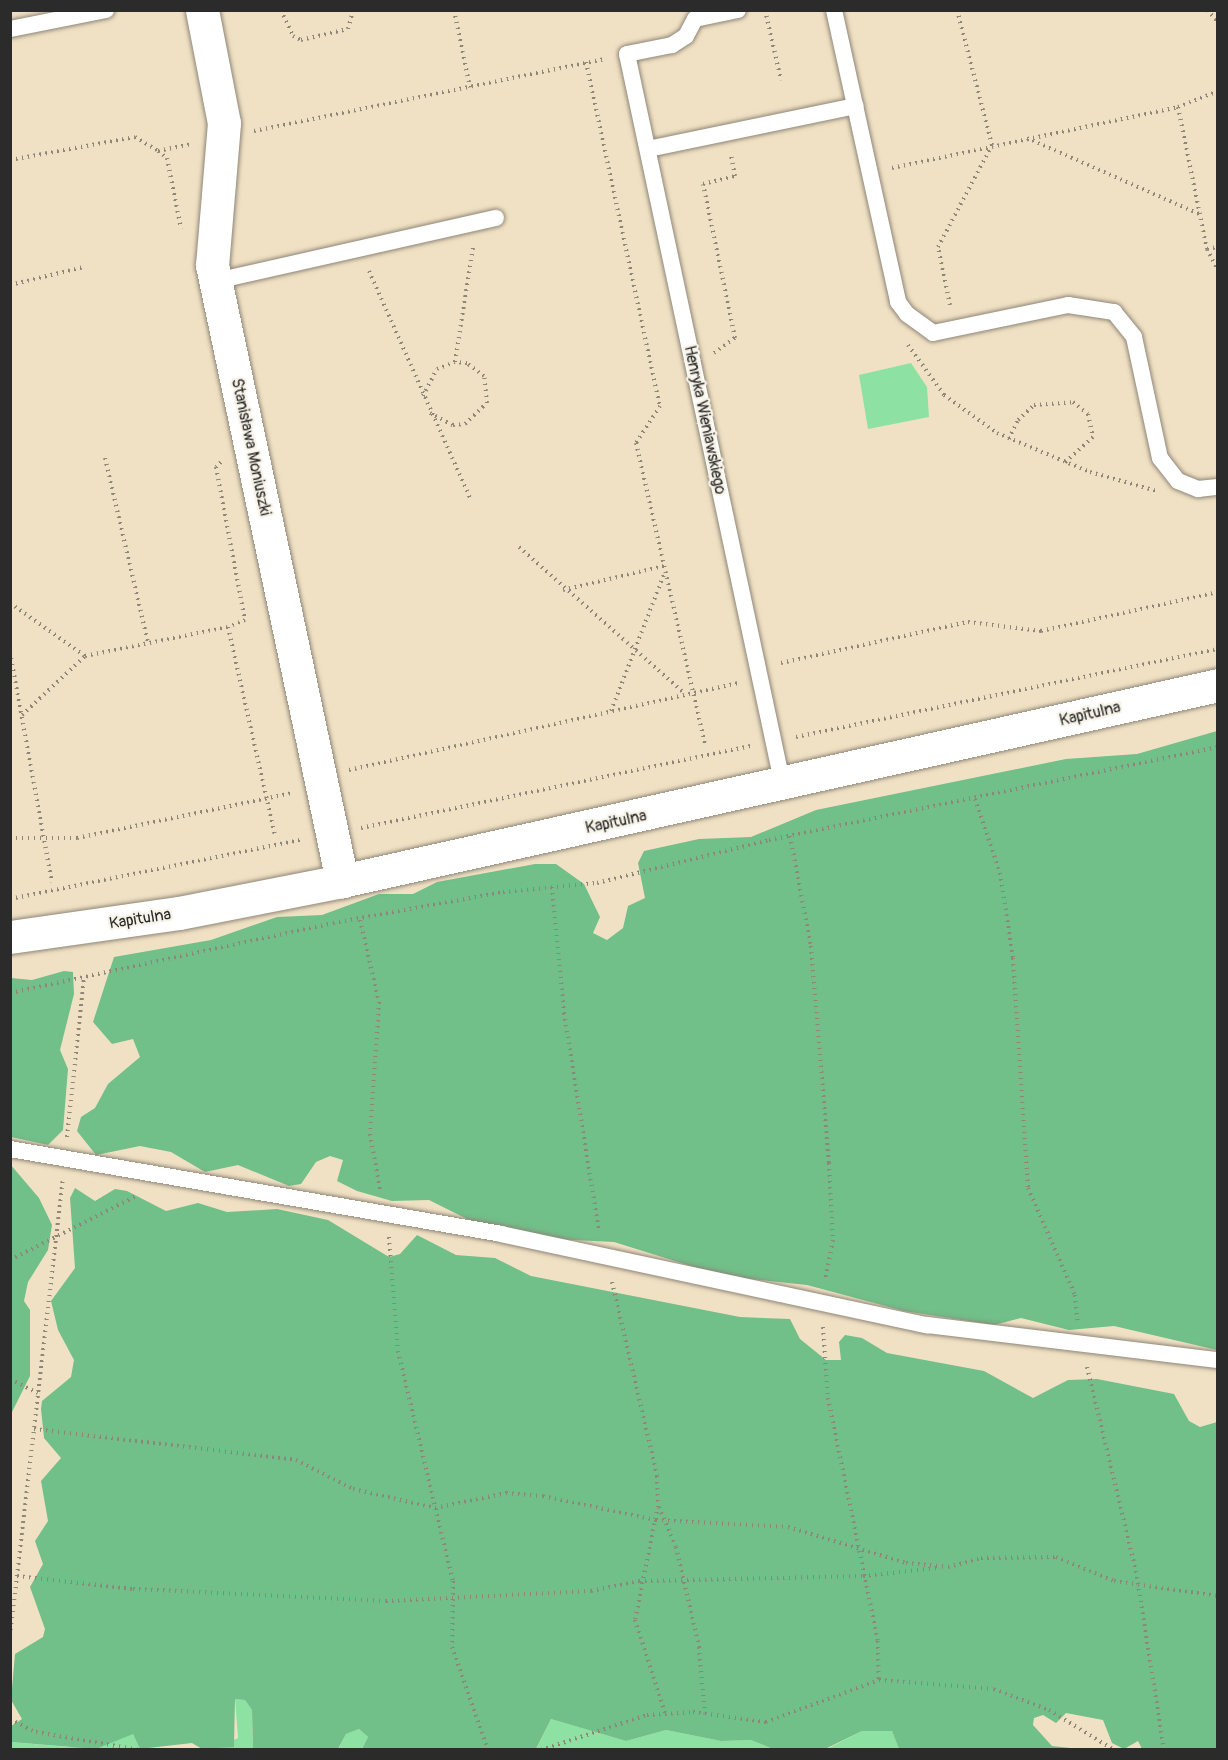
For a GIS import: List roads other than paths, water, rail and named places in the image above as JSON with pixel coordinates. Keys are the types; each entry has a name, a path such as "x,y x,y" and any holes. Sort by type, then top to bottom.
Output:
{"street":[{"name":"Stanisława Moniuszki","path":"202,10 224,138 216,281 323,780 342,881"},
{"name":"Kapitulna","path":"10,937 169,914 342,881 783,786 1218,685"}],"lane":[{"path":"10,29 106,10"},
{"name":"Henryka Wieniawskiego","path":"738,10 695,19 686,36 672,45 627,54 783,786"},
{"path":"834,10 898,302 924,329 956,330 1068,305 1114,312 1134,337 1160,458 1178,481 1191,487 1218,487"},
{"path":"648,149 856,106"},
{"path":"216,281 496,218"},
{"path":"10,1149 386,1214 606,1257 927,1325 1218,1360"}]}
